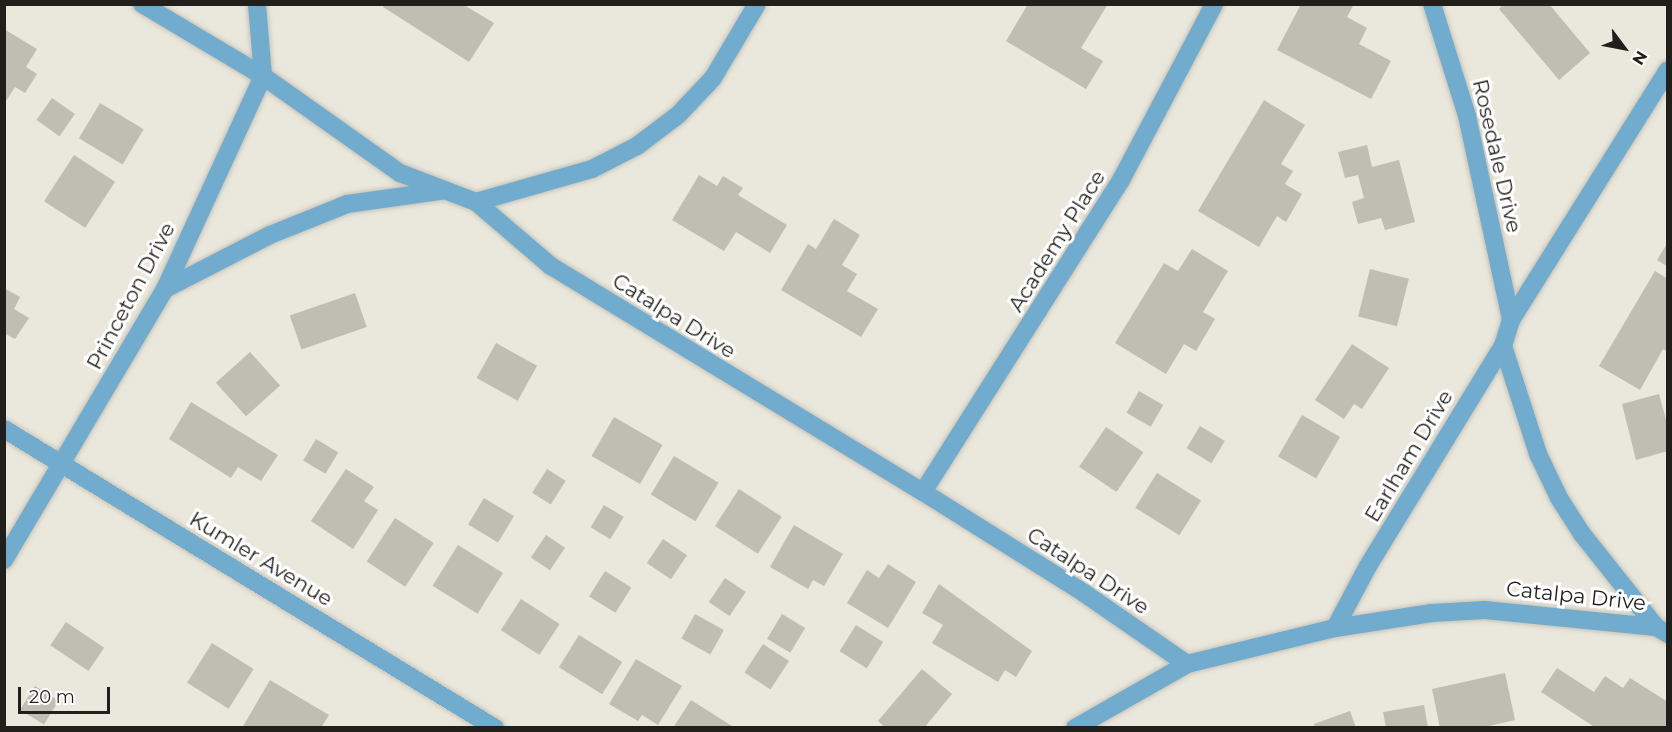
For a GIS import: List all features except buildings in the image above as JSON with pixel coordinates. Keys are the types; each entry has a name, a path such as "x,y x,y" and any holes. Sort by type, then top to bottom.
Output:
{"street":[{"name":"Catalpa Drive","path":"141,4 263,76 400,173 476,202 551,266 923,492 1084,593 1187,664"},
{"name":"Princeton Drive","path":"4,560 165,289 263,76 257,4"},
{"path":"476,202 592,170 637,146 678,116 713,78 757,4"},
{"name":"Academy Place","path":"923,492 1120,180 1214,4"},
{"name":"Rosedale Drive","path":"1432,4 1467,116 1510,320"},
{"name":"Earlham Drive","path":"1335,628 1368,566 1503,346 1510,320 1668,70"},
{"path":"165,289 270,235 347,204 443,191"},
{"path":"1503,346 1538,454 1559,498 1582,534 1662,631"},
{"name":"Kumler Avenue","path":"4,429 495,728"},
{"name":"Catalpa Drive","path":"1335,628 1432,613 1485,610 1662,631"},
{"path":"1075,728 1187,664 1335,628"}]}
